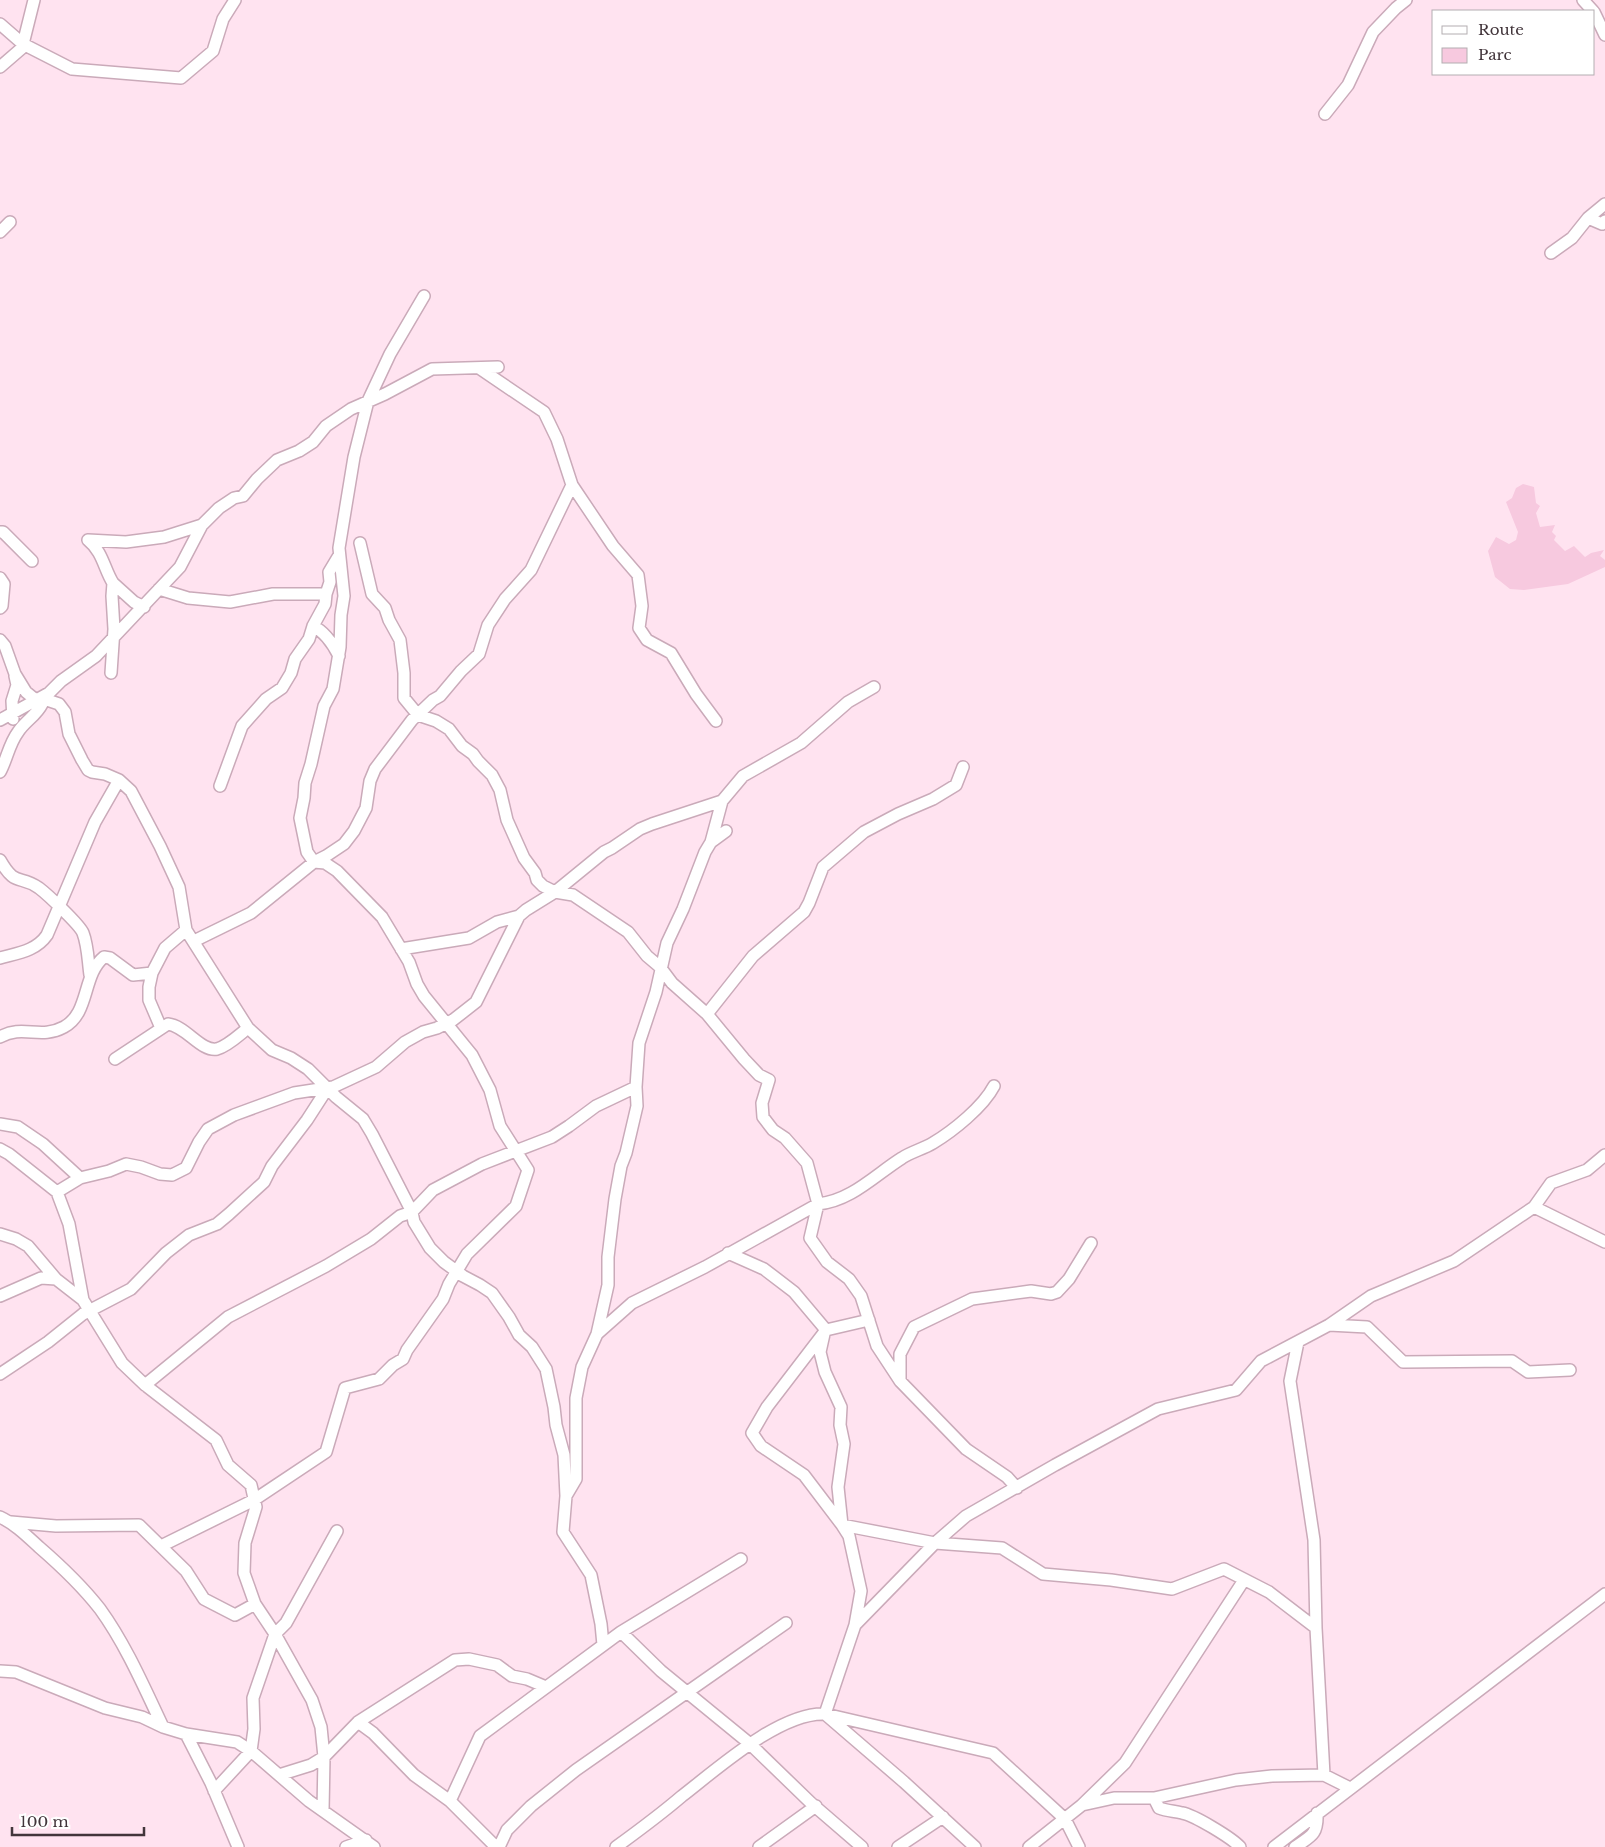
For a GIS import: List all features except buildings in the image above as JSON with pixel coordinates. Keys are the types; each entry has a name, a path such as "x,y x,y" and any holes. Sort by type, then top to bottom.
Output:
{"street":[{"path":"0,67 22,48 34,0"},
{"path":"0,24 23,44 72,69 181,78 213,51 222,19 235,0"},
{"path":"1325,114 1348,85 1373,32 1406,0"},
{"path":"1583,0 1591,10"},
{"path":"1595,16 1605,35"},
{"path":"1551,253 1572,238 1588,218 1605,204"},
{"path":"1588,218 1602,224 1605,221"},
{"path":"0,232 10,222"},
{"path":"161,1546 254,1500 326,1452 345,1388 379,1379 393,1365 403,1359 407,1350 443,1299 467,1254 516,1206 528,1170 500,1126 490,1090 476,1062 464,1044 445,1024 424,996 417,984 412,967 382,917 330,865 314,862 307,852 300,818 305,783 324,706 333,689 339,656 340,615 344,596 338,557 354,457 368,401 390,354 424,296"},
{"path":"0,720 37,700 86,665 114,639 180,567 202,525 219,508 234,498 243,496 257,478 277,460 299,451 313,442 326,426 351,410 432,369 498,367"},
{"path":"478,368 544,412 557,439 572,485 613,546 638,575 642,606 639,628 648,640 671,653 696,694 716,721"},
{"path":"194,941 251,913 314,862 344,844 354,832 366,808 370,781 375,769 395,740 433,700 440,696 466,664 479,654 488,625 505,599 531,570 572,485"},
{"path":"144,607 134,602 113,583 105,571 104,562 100,554 88,540 126,542 164,537 202,525"},
{"path":"0,532 3,532 32,561"},
{"path":"360,544 372,594 385,608 400,640 404,673 404,698 418,715 449,728 462,746 473,754 492,774 498,784 507,820 524,858 535,873 537,880 543,886 555,892 573,895 610,918 628,932 672,983 707,1014 744,1059 760,1075 768,1080 762,1104 763,1117 773,1130 785,1138 808,1163 818,1204 810,1238 827,1262 849,1279 861,1296 877,1346 900,1381 966,1449 1007,1477 1017,1488"},
{"path":"220,786 242,726 266,699 282,688 296,659 309,639 312,626 326,604 326,594 330,582 328,572 338,557"},
{"path":"0,578 4,584 2,606 0,608"},
{"path":"111,673 114,639 113,583"},
{"path":"159,589 188,598 230,602 273,594 326,594"},
{"path":"312,626 319,630 334,645 339,656"},
{"path":"0,640 5,646 15,674 26,692 42,704 38,712 18,732 0,772"},
{"path":"15,674 16,685 12,701 18,732"},
{"path":"566,1496 576,1479 576,1398 582,1367 597,1334 608,1285 608,1257 621,1166 637,1106 636,1087 639,1044 656,992 660,967 667,943 711,842 722,801 743,776 801,743 848,702 874,687"},
{"path":"37,700 47,700 59,704 64,712 66,725 72,741 88,770 119,780 131,791 160,846 179,888 186,930 248,1028 272,1050 291,1058 308,1069 368,1126 412,1212 414,1222 430,1248 457,1272 492,1293 519,1335 532,1347 540,1358 546,1369 556,1425 563,1448 566,1496 563,1532 591,1575 601,1624 603,1645"},
{"path":"707,1014 754,956 804,912 810,903 823,867 864,832 898,814 933,799 956,785 963,767"},
{"path":"0,958 41,944 47,935 95,822 119,780"},
{"path":"57,1192 80,1178 109,1171 126,1164 160,1174 172,1175 186,1168 208,1129 234,1115 283,1096 327,1089 376,1067 416,1036 460,1016 479,998 519,916 526,910 555,892 604,852 640,829 722,801"},
{"path":"711,842 726,832"},
{"path":"0,860 15,880 38,887 82,930 90,975 89,984 81,1006 76,1016 64,1027 44,1034 13,1031 0,1037"},
{"path":"400,949 469,938 497,922 519,916"},
{"path":"161,1028 149,1000 152,973 165,948 186,930"},
{"path":"90,975 104,957 110,958 133,974 152,973"},
{"path":"115,1059 168,1024 178,1026 204,1046 218,1049 248,1028"},
{"path":"597,1334 632,1303 705,1267 818,1204 831,1203 854,1192 904,1157 934,1143 980,1107 994,1086"},
{"path":"145,1385 228,1318 326,1266 371,1239 400,1216 412,1212 433,1190 482,1164 552,1137 596,1106 636,1087"},
{"path":"1,1373 48,1342 86,1305 119,1296 131,1289 178,1243 198,1230 216,1224 256,1190 264,1182 272,1166 307,1120 327,1089"},
{"path":"0,1124 18,1127 43,1144 80,1178"},
{"path":"0,1149 57,1192 69,1224 86,1305"},
{"path":"1587,1170 1605,1156"},
{"path":"856,1626 935,1543 966,1516 1158,1409 1236,1390 1261,1361 1329,1325 1371,1296 1454,1261 1534,1207 1551,1184 1605,1165"},
{"path":"1534,1207 1605,1242"},
{"path":"0,1234 16,1239 28,1246 56,1279 86,1305 122,1363 145,1385 216,1440 228,1465 251,1485 256,1506 245,1543 244,1573 255,1604 275,1634 312,1700 321,1728 324,1757 323,1811"},
{"path":"900,1381 900,1354 914,1327 972,1299 1031,1292 1051,1294 1057,1292 1069,1279 1091,1243"},
{"path":"728,1253 764,1269 794,1292 826,1330"},
{"path":"0,1296 41,1278 56,1279"},
{"path":"825,1714 856,1626 861,1591 849,1536 804,1475 761,1446 752,1433 767,1407 826,1330 869,1320"},
{"path":"1329,1325 1366,1328 1403,1362 1512,1361 1528,1372 1570,1370"},
{"path":"826,1330 820,1352 825,1372 841,1407 840,1425 844,1444 838,1487 842,1525"},
{"path":"1298,1342 1290,1381 1314,1540 1316,1628 1324,1775"},
{"path":"5,1519 56,1526 139,1525 186,1571 204,1599 235,1615 255,1604"},
{"path":"5,1519 76,1581 101,1610 130,1659 162,1727"},
{"path":"842,1525 935,1543 1002,1548 1043,1574 1111,1580 1172,1589 1224,1569 1269,1592 1316,1628"},
{"path":"214,1791 251,1751 254,1729 254,1698 275,1634 286,1624 300,1601 337,1531"},
{"path":"450,1801 480,1736 621,1632 741,1560"},
{"path":"1029,1847 1082,1805 1125,1763 1244,1580"},
{"path":"1274,1847 1605,1594"},
{"path":"358,1722 373,1733 414,1775 450,1801 497,1847 507,1830 531,1806 576,1770 786,1623"},
{"path":"621,1632 661,1671 749,1744 862,1847"},
{"path":"279,1775 311,1765 324,1757 358,1722 456,1660 469,1659 497,1665 512,1676 527,1678 546,1687"},
{"path":"0,1670 16,1672 105,1708 142,1717 162,1727 186,1734 237,1742 251,1751 310,1802 370,1844"},
{"path":"618,1846 749,1744 812,1713 825,1714 993,1752 1065,1819 1079,1847"},
{"path":"825,1714 975,1847"},
{"path":"186,1734 214,1791 238,1847"},
{"path":"1082,1805 1114,1798 1154,1798 1236,1780 1272,1776 1324,1775 1350,1788"},
{"path":"1154,1798 1159,1808 1170,1812 1183,1813 1194,1818 1223,1834 1240,1847"},
{"path":"759,1847 816,1806"},
{"path":"1304,1847 1317,1826 1316,1814"},
{"path":"898,1847 943,1817"},
{"path":"1295,1847 1313,1835"},
{"path":"346,1847 370,1844"}],"green space":[{"path":"1523,484 1534,487 1536,503 1540,506 1536,513 1540,527 1555,525 1552,532 1556,536 1554,540 1565,551 1574,546 1585,557 1591,553 1604,550 1600,556 1605,560 1605,567 1568,584 1524,590 1510,589 1495,577 1488,551 1496,537 1509,544 1516,540 1518,532 1506,502 1512,498 1516,488"}]}
